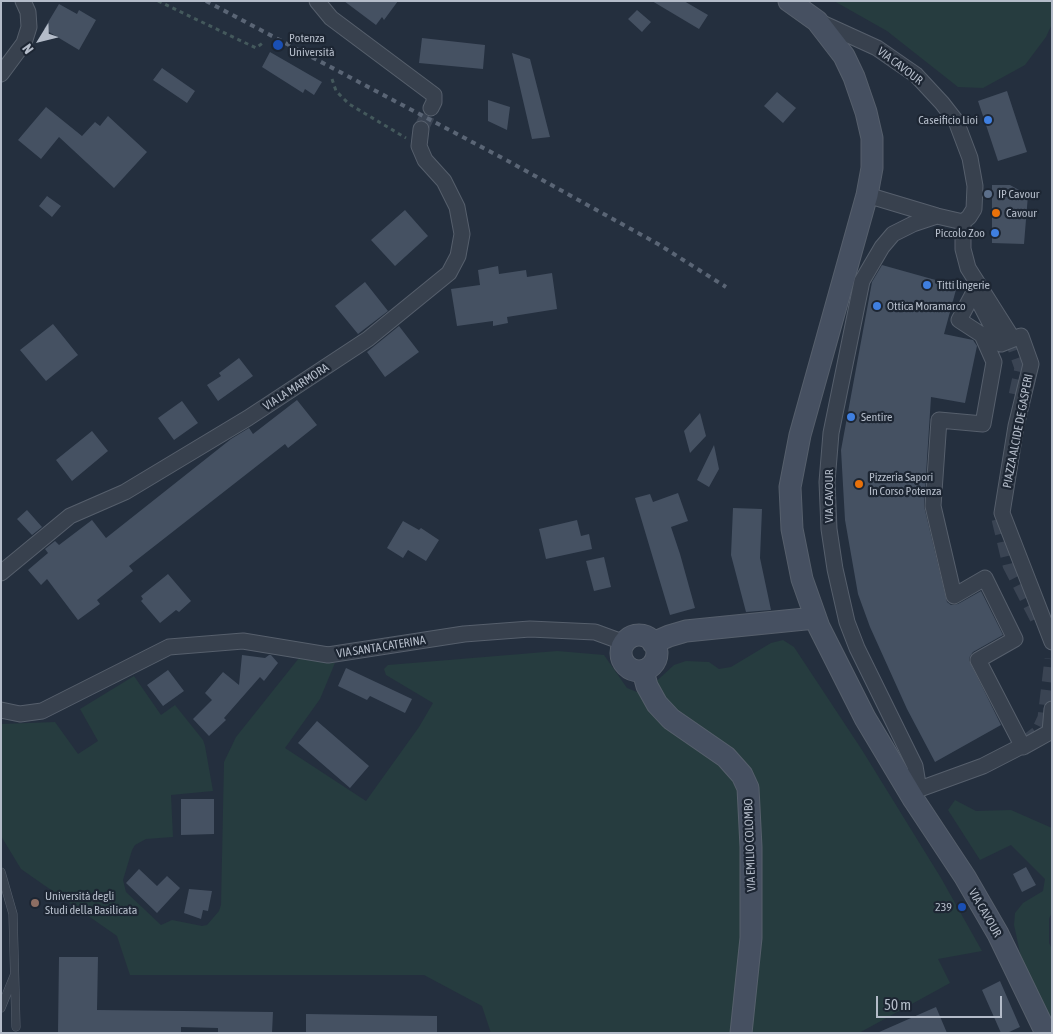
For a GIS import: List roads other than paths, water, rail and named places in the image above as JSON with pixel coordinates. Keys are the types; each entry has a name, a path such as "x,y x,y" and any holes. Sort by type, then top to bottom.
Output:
{"main road":[{"name":"VIA CAVOUR","path":"789,1 817,21 844,56 854,76 872,138 872,168 867,195 800,435 790,487 792,529 802,579 815,618 865,718 915,795 998,934 1046,1033"},
{"path":"654,643 686,631 815,618"},
{"path":"644,636 654,643 657,654 656,660 648,669 643,671 632,670 624,663 622,653 625,643 632,637 644,636"},
{"name":"VIA EMILIO COLOMBO","path":"643,671 647,686 657,704 671,719 726,757 742,775 748,788 752,848 751,938 741,1033"}],"street":[{"path":"1,74 24,43 29,27 28,12 23,1"},
{"path":"317,1 331,18 434,95 434,102 431,108"},
{"name":"VIA CAVOUR","path":"817,21 877,48 916,75 956,121 970,158 975,186 974,208 969,217 962,222"},
{"name":"VIA LA MARMORA","path":"1,573 70,516 133,488 248,418 368,339 449,273 458,256 462,234 457,206 444,181 425,160 419,146 421,128"},
{"path":"867,195 962,222 963,249 968,268 1011,336"},
{"name":"VIA CAVOUR","path":"915,795 918,784 914,766 857,648 847,622 835,569 829,529 828,482 832,426 862,281 882,246 893,234 913,224 936,216"},
{"name":"PIAZZA ALCIDE DE GASPERI","path":"1052,642 1002,513 1016,426 1031,364 1022,336 1001,344 974,292 959,320 982,335 994,362 983,424 939,420 933,506 954,596 985,578 1015,639 978,660 1023,746 1050,732 1052,709"},
{"name":"VIA SANTA CATERINA","path":"1,710 20,714 42,712 169,647 243,641 328,655 464,634 530,629 595,632 625,643"},
{"path":"915,795 983,766 1018,748"}],"lane":[{"path":"1,872 13,914 16,1027"},
{"path":"1,1008 16,972"}],"tunnel":[{"path":"421,129 431,108"},
{"path":"1011,336 1022,368 1015,400"},
{"path":"999,519 1010,565 1038,620"},
{"path":"1025,743 1038,733 1045,718 1052,659"}],"railway":[{"path":"206,1 508,161 658,244 726,287"}],"place":[{"name":"Potenza Università","path":"278,45"},
{"name":"Caseificio Lioi","path":"988,120"},
{"name":"IP Cavour","path":"988,194"},
{"name":"Cavour","path":"996,213"},
{"name":"Piccolo Zoo","path":"995,233"},
{"name":"Titti lingerie","path":"927,285"},
{"name":"Ottica Moramarco","path":"877,306"},
{"name":"Sentire","path":"851,417"},
{"name":"Pizzeria Sapori In Corso Potenza","path":"859,484"},
{"name":"Università degli Studi della Basilicata","path":"35,903"},
{"name":"239","path":"962,907"}]}
